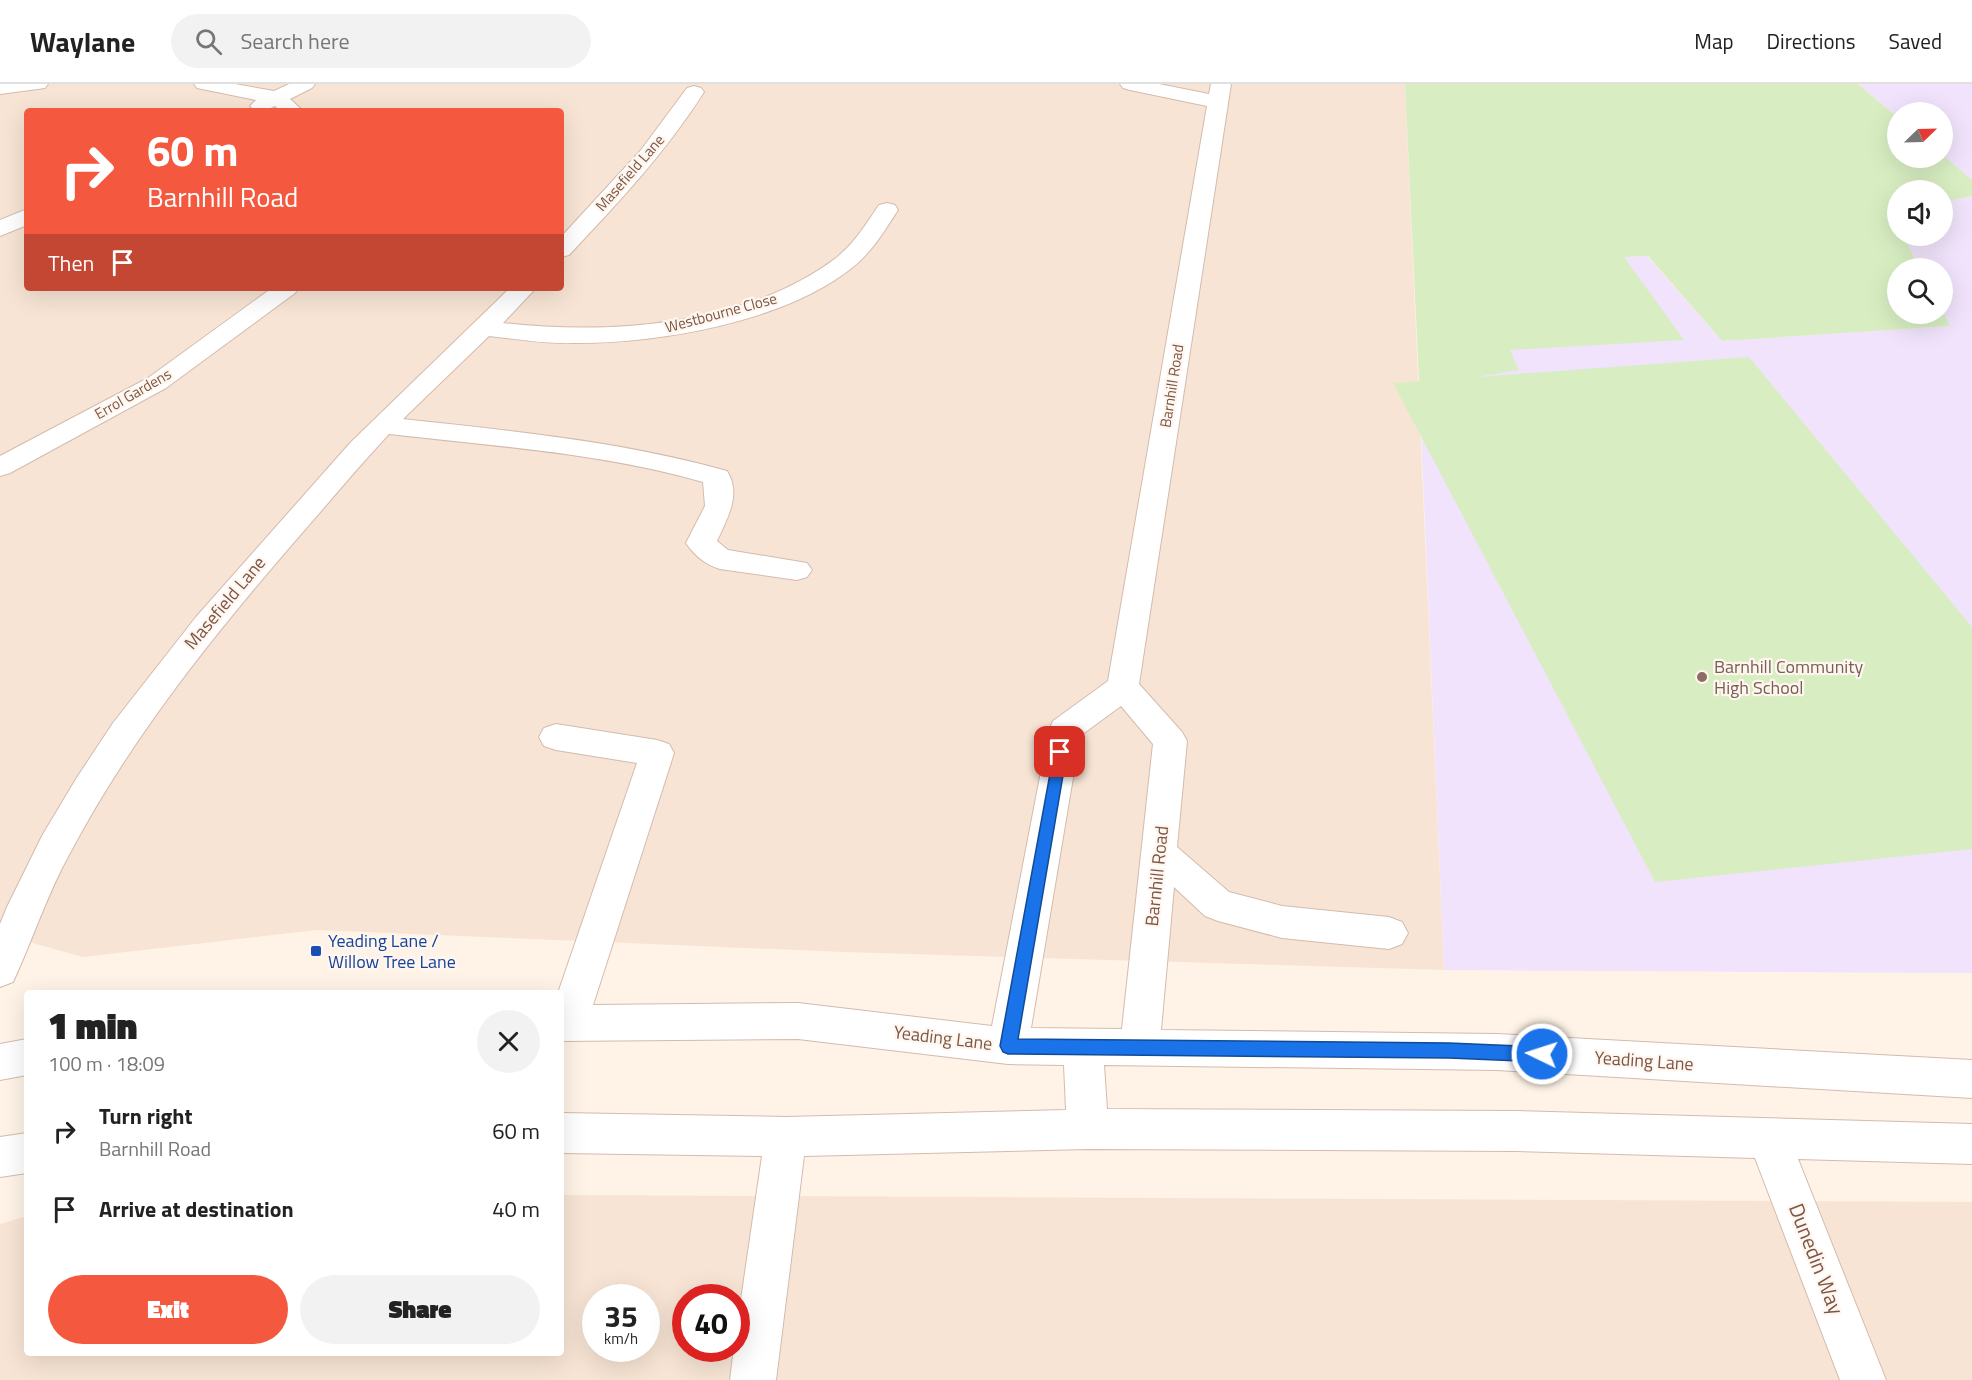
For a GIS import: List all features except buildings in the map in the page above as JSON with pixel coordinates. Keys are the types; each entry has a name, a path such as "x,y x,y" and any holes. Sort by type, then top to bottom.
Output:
{"street":[{"path":"0,88 38,84"},
{"path":"204,84 285,105"},
{"path":"268,108 285,105 305,84"},
{"path":"1131,84 1220,93"},
{"name":"Masefield Lane","path":"564,247 647,156 681,113 694,92"},
{"name":"Barnhill Road","path":"1140,1046 1170,741 1123,687 1220,93"},
{"name":"Westbourne Close","path":"484,328 575,336 629,334 689,325 741,311 792,294 823,277 866,242 887,210"},
{"path":"0,229 24,217"},
{"name":"Errol Gardens","path":"0,467 157,383 283,291"},
{"name":"Masefield Lane","path":"2,958 18,920 71,815 125,732 190,643 382,426 521,291"},
{"path":"382,426 544,444 670,462 717,477 718,506 701,543 720,559 797,570"},
{"path":"1008,1046 1065,730 1123,687"},
{"path":"556,737 657,753 565,1023"},
{"path":"1159,852 1218,905 1282,922 1389,933"},
{"name":"Yeading Lane","path":"565,1023 798,1021 1008,1046 1497,1052 1972,1079"},
{"path":"1083,1047 1088,1129"},
{"path":"0,1062 24,1058"},
{"path":"564,1133 786,1137 1088,1129 1515,1131 1972,1144"},
{"path":"753,1380 786,1137"},
{"name":"Dunedin Way","path":"1769,1139 1863,1380"},
{"path":"0,1156 24,1153"}],"shaded area":[{"path":"0,84 1405,84 1444,970 844,952 317,930 83,957 0,934"},
{"path":"1858,84 1972,84 1972,180 1953,164 1953,102 1887,102 1887,109"},
{"name":"Barnhill Community High School","path":"1972,196 1972,973 1444,970 1419,384 1468,263 1647,256 1722,341 1950,326 1949,324 1953,324 1953,258 1915,258 1908,246 1953,246 1953,200"},
{"path":"564,1195 1972,1202 1972,1380 0,1380 0,1224 24,1217 24,1356 564,1356"}],"green space":[{"path":"1405,84 1858,84 1887,109 1887,168 1953,168 1953,164 1972,180 1972,196 1953,200 1953,180 1887,180 1887,246 1908,246 1915,258 1887,258 1887,324 1949,324 1950,326 1722,341 1648,256 1624,257 1684,340 1510,350 1519,370 1476,377 1749,357 1972,627 1972,849 1655,882 1393,383 1419,381"}],"place":[{"name":"Barnhill Community High School","path":"1702,677"},
{"name":"Yeading Lane / Willow Tree Lane","path":"316,951"}],"route":[{"path":"1060,752 1008,1046 1140,1046 1542,1054"}]}
